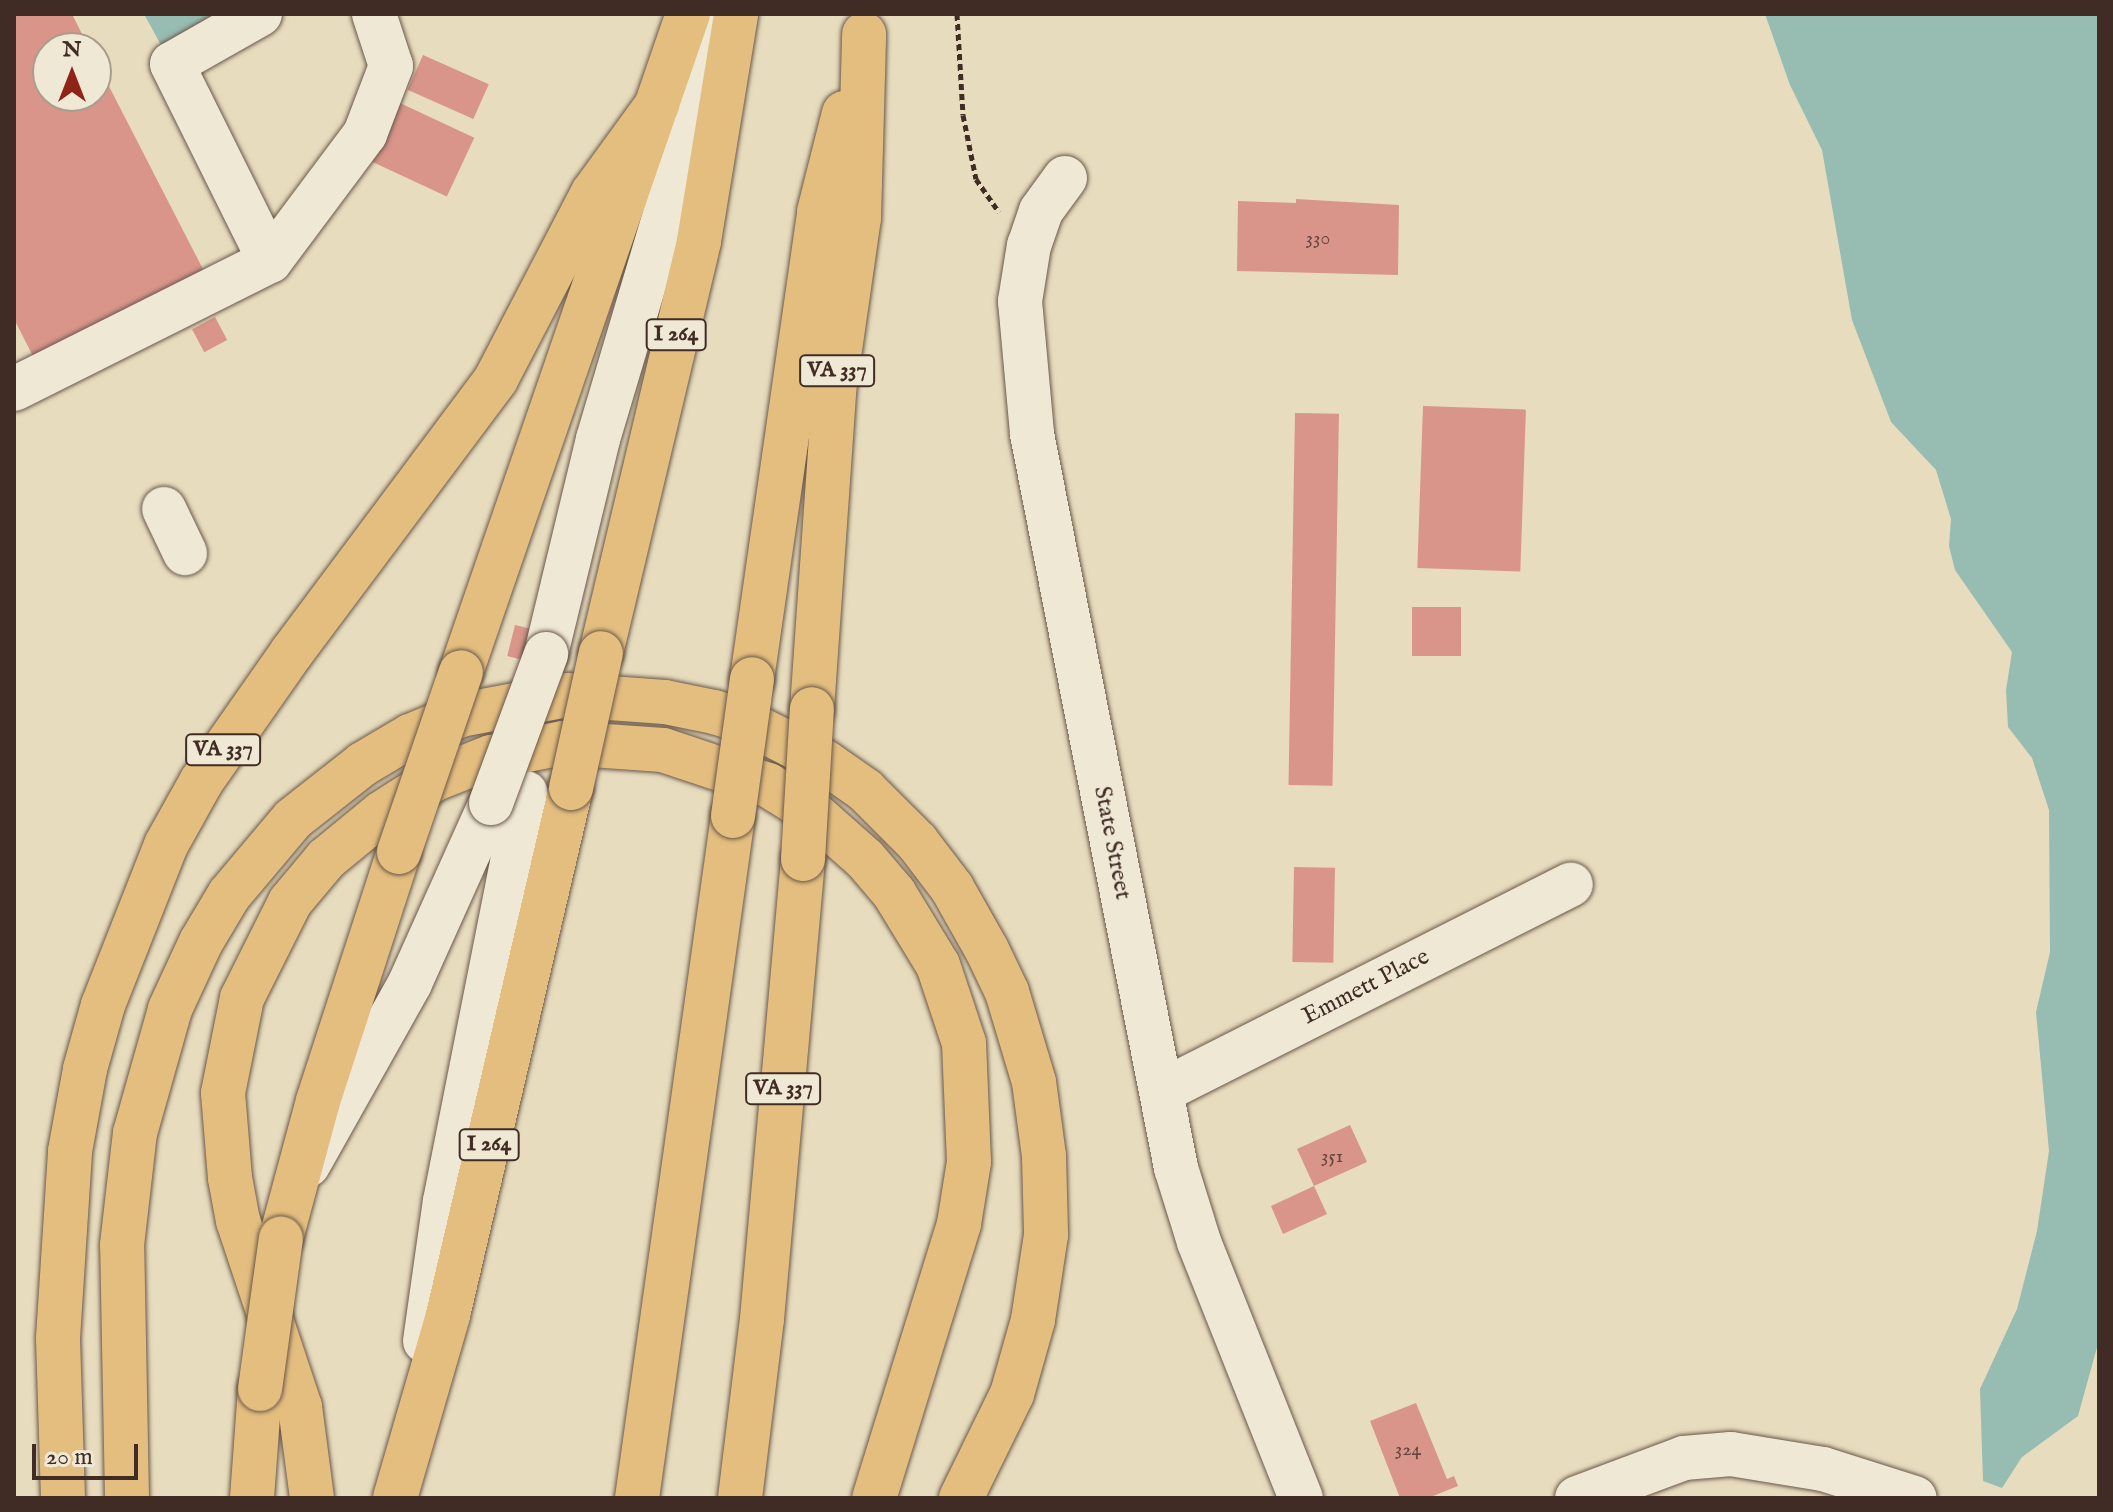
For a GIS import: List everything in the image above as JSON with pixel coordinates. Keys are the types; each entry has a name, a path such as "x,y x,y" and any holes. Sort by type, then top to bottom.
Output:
{"highway":[{"name":"VA 337","path":"63,1498 58,1338 70,1151 85,1069 103,1005 166,845 201,782 284,663 496,379 593,193 657,105 688,14"},
{"name":"I 264","path":"395,1498 476,1203 601,653 699,241 736,14"},
{"name":"VA 337","path":"770,1498 773,1432 762,1319 803,859 834,391 859,218 867,24"},
{"path":"637,1498 819,212 867,24"},
{"path":"252,1498 260,1389 281,1238 318,1101 399,852 657,105"},
{"path":"127,1498 122,1245 135,1133 170,1009 201,942 229,895 293,819 363,764 410,736 461,715 568,695 619,696 714,712 746,722 825,762 865,790 917,842 952,888 987,950 1007,992 1034,1082 1042,1133 1046,1235 1033,1320 1012,1394 961,1498"},
{"path":"312,1498 300,1407 238,1221 230,1178 223,1093 242,998 290,902 326,859 382,813 435,779 491,757 563,743 663,750 768,785 813,813 865,859 894,893 938,965 964,1043 970,1097 969,1162 959,1224 874,1498"},
{"path":"740,1498 762,1319"}],"street":[{"path":"260,14 172,64 270,261"},
{"path":"14,389 270,261 365,134 391,66 374,14"},
{"path":"409,1455 508,798 598,439 724,14"},
{"name":"State Street","path":"1065,178 1041,211 1029,245 1020,301 1032,434 1176,1168 1199,1242 1301,1498"},
{"path":"164,509 185,553"},
{"path":"296,1186 410,983 508,798"},
{"name":"Emmett Place","path":"1162,1091 1571,884"},
{"path":"1577,1498 1684,1458 1731,1454 1823,1469 1915,1498"}],"path":[{"path":"957,14 963,115 976,179 1029,245"}],"water":[{"path":"144,14 215,14 161,45"},
{"path":"1765,14 2099,14 2099,1340 2078,1416 2022,1457 2002,1488 1983,1481 1980,1389 2017,1309 2037,1231 2049,1151 2036,1012 2050,952 2049,810 2032,758 2008,727 2006,690 2012,652 1955,570 1949,546 1951,519 1936,470 1891,422 1852,320 1822,150 1790,85"}],"building":[{"path":"14,14 72,14 81,32 32,32 32,112 112,112 112,92 207,277 37,364 14,319"},
{"path":"423,55 489,84 473,119 408,90"},
{"path":"400,103 474,138 447,197 373,162"},
{"path":"1296,199 1399,205 1398,275 1237,271 1238,201 1296,203"},
{"path":"215,317 227,340 204,352 192,329"},
{"path":"1423,406 1526,410 1520,571 1417,568"},
{"path":"1295,413 1339,414 1333,786 1289,785"},
{"path":"1412,607 1461,607 1461,656 1412,656"},
{"path":"515,625 531,629 523,660 507,656"},
{"path":"1294,867 1335,868 1333,963 1292,962"},
{"path":"1350,1125 1367,1162 1314,1186 1297,1149"},
{"path":"1314,1186 1327,1214 1283,1234 1271,1206"},
{"path":"1416,1403 1447,1479 1454,1476 1458,1486 1428,1498 1400,1498 1370,1421"}]}
